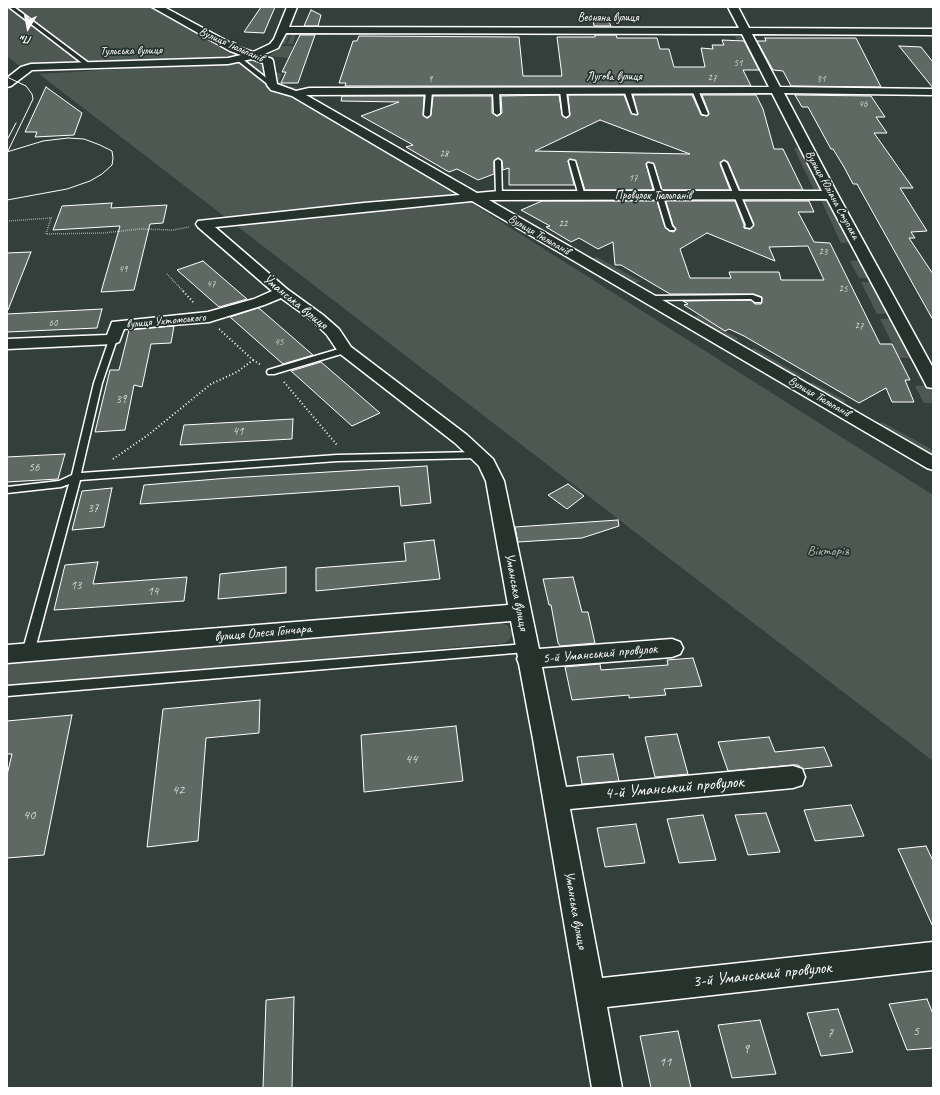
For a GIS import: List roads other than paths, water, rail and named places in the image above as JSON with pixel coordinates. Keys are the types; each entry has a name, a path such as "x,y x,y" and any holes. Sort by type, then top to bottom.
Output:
{"street":[{"name":"Вулиця Тюльпанів","path":"157,7 176,12 234,49 258,54 268,61 272,85 275,88 296,94 933,464"},
{"path":"258,54 274,46 283,30 292,7"},
{"name":"Вулиця Юліана Ступака","path":"733,7 831,195 933,383"},
{"name":"Весняна вулиця","path":"283,30 933,32"},
{"name":"Тульська вулиця","path":"7,84 25,69 32,67 228,61 258,54"},
{"name":"Лугова вулиця","path":"296,94 309,90 776,90 933,92"},
{"name":"Провулок Тюльпанів","path":"203,224 364,207 499,195 831,195"},
{"name":"Уманська вулиця","path":"203,224 282,292 318,318 333,332 345,350 461,439 487,464 495,481 591,994 607,1088"},
{"name":"вулиця Ухтомського","path":"7,344 113,339 118,325 210,317 260,302 282,292"},
{"name":"вулиця Олеся Гончара","path":"17,654 520,612"},
{"name":"5-й Уманський провулок","path":"527,654 672,648"},
{"name":"4-й Уманський провулок","path":"555,799 793,776"},
{"name":"3-й Уманський провулок","path":"591,994 933,956"}],"lane":[{"path":"11,7 88,65"},
{"path":"239,59 272,85"},
{"path":"563,90 566,115"},
{"path":"626,90 635,113"},
{"path":"695,90 705,114"},
{"path":"427,114 429,91"},
{"path":"496,91 497,113"},
{"path":"572,160 582,196"},
{"path":"498,161 499,195"},
{"path":"724,163 750,225 748,227"},
{"path":"650,164 669,227 672,229"},
{"path":"649,298 753,297 758,300"},
{"path":"17,654 76,477 98,383 113,339"},
{"path":"271,372 345,350"},
{"path":"7,490 62,484 76,477 337,458 477,455"},
{"path":"7,691 527,654"}],"tram line":[{"path":"7,77 26,86 32,94 33,99 8,152"},
{"path":"7,140 16,123"},
{"path":"7,200 67,189 90,181 102,174 112,165 113,158 112,151 100,145 84,139 68,138 43,141 8,152"}],"park label":[{"name":"Вікторія","path":"828,551"}]}
